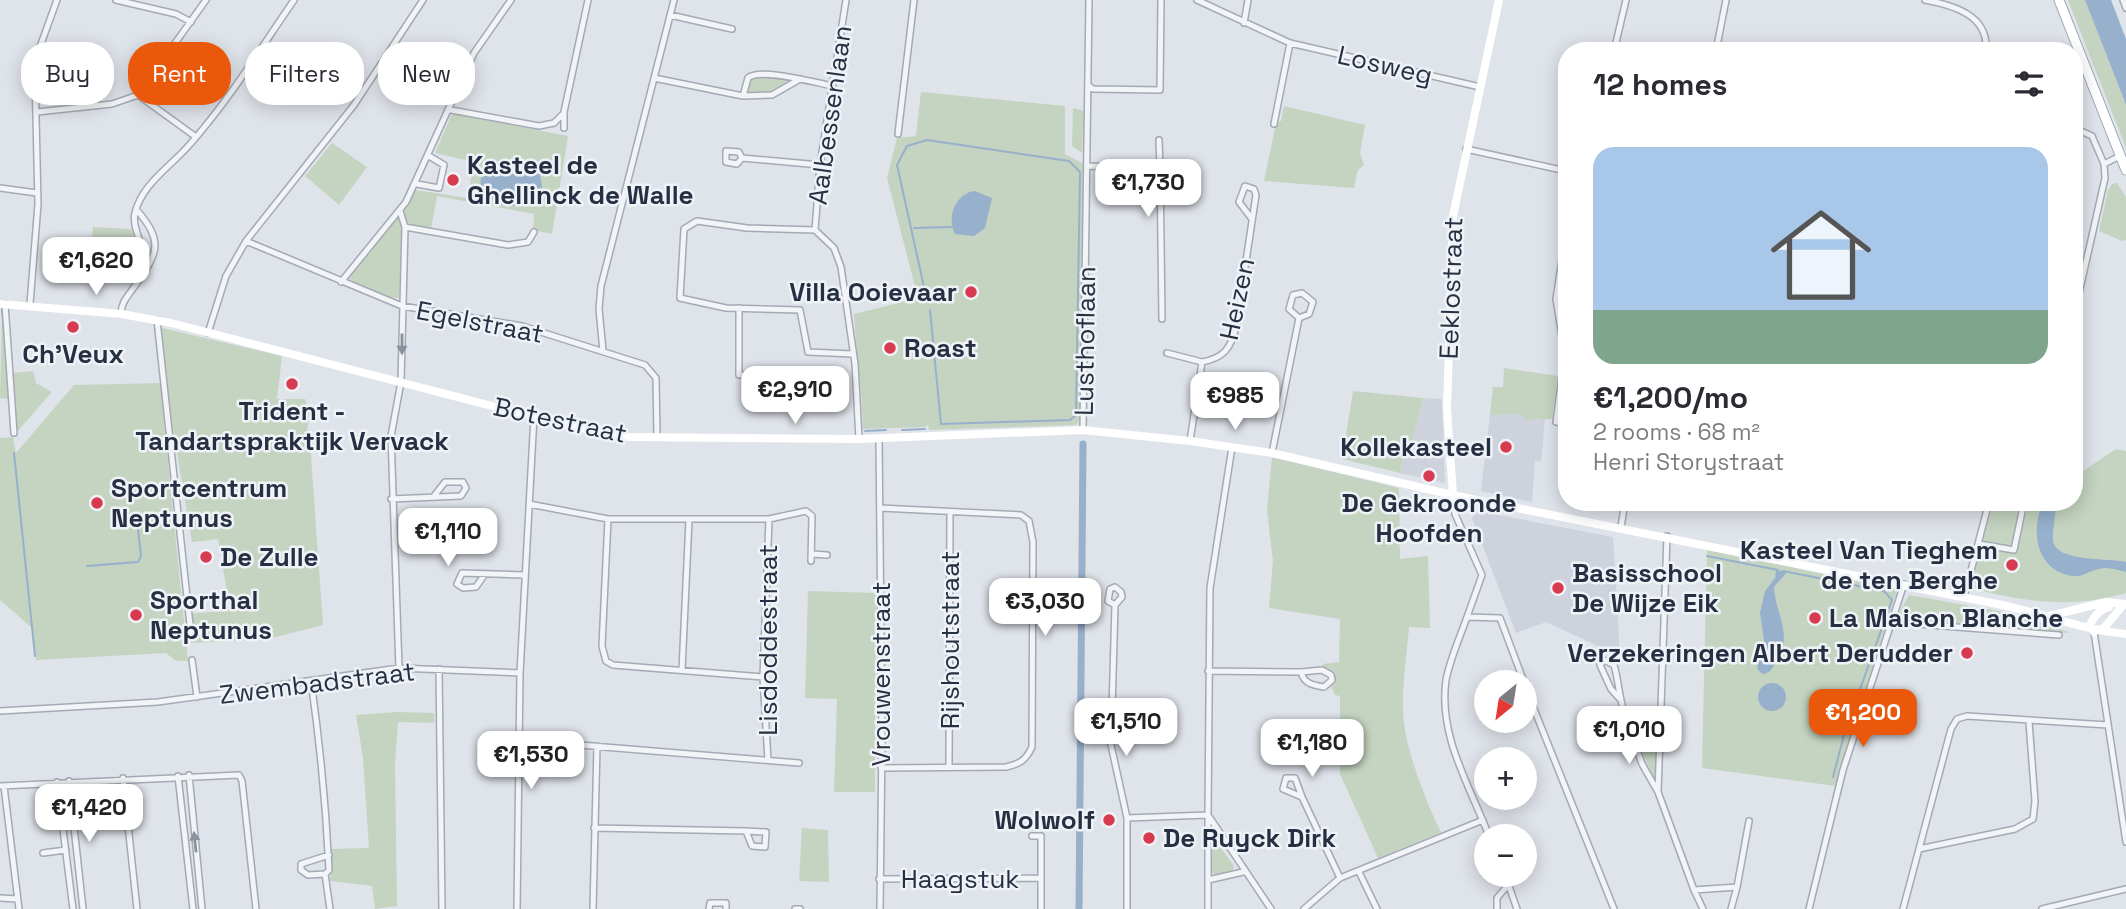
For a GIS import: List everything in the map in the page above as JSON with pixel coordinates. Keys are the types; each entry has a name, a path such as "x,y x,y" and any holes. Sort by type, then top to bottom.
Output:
{"main road":[{"path":"2059,0 2075,42"},
{"path":"2083,61 2126,170"}],"street":[{"path":"30,304 37,193 35,73 37,55 57,0"},
{"path":"116,0 165,10 191,22"},
{"path":"176,42 206,0"},
{"path":"146,270 144,248 134,221 136,209 166,167 196,137 294,0"},
{"path":"208,333 226,276 246,241 355,105 423,0"},
{"path":"341,282 400,211 416,184 451,110 474,53 511,0"},
{"path":"564,128 564,112 587,0"},
{"path":"603,351 599,309 601,286 674,0"},
{"name":"Aalbessenlaan","path":"816,230 820,165 846,0"},
{"path":"898,134 914,0"},
{"name":"Lusthoflaan","path":"1083,430 1088,0"},
{"path":"1089,86 1093,89 1160,90 1161,0"},
{"name":"Losweg","path":"1197,0 1290,43 1480,87"},
{"path":"1244,23 1248,0"},
{"name":"Eeklostraat","path":"1466,617 1482,575 1455,514 1453,495 1447,409 1452,238 1456,195 1499,0"},
{"path":"1616,42 1626,0"},
{"path":"1718,42 1726,0"},
{"path":"1926,0 1958,7 1968,13 1982,32 1984,42"},
{"path":"2123,0 2126,8"},
{"path":"670,15 732,29"},
{"path":"1274,124 1290,43"},
{"path":"743,96 751,74 800,79 833,86"},
{"path":"654,78 743,96 772,94 800,79"},
{"path":"37,112 112,104 128,98"},
{"path":"152,105 196,137"},
{"path":"451,110 539,126 554,123 564,112"},
{"path":"2083,132 2092,136 2104,164 2105,178 2083,273"},
{"path":"1159,140 1161,319"},
{"path":"1466,149 1558,169"},
{"path":"416,184 439,188 444,165 429,156"},
{"path":"2104,164 2120,156"},
{"path":"742,158 820,165"},
{"path":"1088,166 1160,167"},
{"name":"Heizen","path":"1167,352 1202,362 1224,354 1232,343 1256,195 1254,189 1245,186 1239,202 1252,219"},
{"path":"0,188 37,193"},
{"path":"121,314 123,302 146,270 156,239 136,209"},
{"path":"399,668 391,499 391,436 401,382 405,227 400,211"},
{"path":"852,354 808,352 800,310 739,308 680,298 682,235 686,226 697,221 747,228 816,230 834,248 841,267 850,320 859,439"},
{"path":"405,227 508,245 528,242 534,232"},
{"name":"Egelstraat","path":"246,241 402,306 509,323 603,351 652,370 657,388 657,437"},
{"path":"1558,286 1558,321"},
{"path":"1272,453 1299,318 1311,309 1313,302 1307,294 1298,293 1290,301 1289,309 1299,318"},
{"path":"2,304 14,433"},
{"name":"Botestraat","path":"2,304 30,304 157,320 604,433 657,437 859,439 1083,430 1232,446 1453,495 1904,584 2049,616 2094,632 2126,634"},
{"path":"738,374 739,308"},
{"path":"157,320 191,634"},
{"name":"Heizen","path":"1190,441 1202,362"},
{"path":"731,374 766,375"},
{"path":"517,909 520,673 534,416"},
{"name":"Vrouwenstraat","path":"879,438 880,909"},
{"path":"1208,909 1210,588 1232,446"},
{"path":"391,499 461,496 466,488 463,482 445,482 434,496"},
{"path":"529,504 608,519 769,519 810,513 811,557 827,555"},
{"path":"880,508 1021,515 1028,521 1033,542 1032,747 1027,758 1018,764 881,768"},
{"path":"1621,527 1624,511"},
{"path":"1964,597 1987,511"},
{"path":"1979,544 2014,550 2022,511"},
{"name":"Rijshoutstraat","path":"949,767 950,512"},
{"path":"608,519 602,646 606,661 613,665 763,677"},
{"name":"Lisdoddestraat","path":"768,760 763,677 769,519"},
{"path":"681,670 689,520"},
{"path":"1658,792 1667,536"},
{"path":"485,574 476,587 469,589 457,584 462,573 524,575"},
{"path":"1808,909 1846,759 1904,584"},
{"path":"2049,616 2106,603 2125,603"},
{"path":"2125,603 2097,613 2090,625 2094,632 2126,842"},
{"path":"2094,632 2104,628 2125,603"},
{"path":"1115,605 1111,745 1127,818 1127,909"},
{"path":"1484,824 1449,739 1445,720 1447,677 1466,617 1500,618 1519,670"},
{"path":"1891,622 2059,635"},
{"name":"Zwembadstraat","path":"192,660 197,698"},
{"path":"1620,699 1620,682 1614,666 1604,660 1600,665 1604,676 1620,699 1647,775 1658,792 1703,909"},
{"name":"Zwembadstraat","path":"0,711 197,698 399,668 520,673"},
{"path":"439,669 442,909"},
{"path":"1208,671 1322,670 1331,675 1332,680 1324,687 1310,685 1303,679 1301,672"},
{"path":"311,681 322,758 329,855 330,870 325,874 308,876 301,870 301,864 329,855"},
{"path":"1537,716 1614,909"},
{"path":"1903,909 1953,723 1967,716 2108,725"},
{"path":"1919,849 2015,829 2033,819 2035,801 2029,722"},
{"path":"1628,724 1661,726"},
{"path":"519,740 799,762"},
{"path":"593,909 597,746"},
{"path":"19,909 2,786 232,774 241,778 256,909"},
{"path":"189,775 202,909"},
{"path":"178,776 193,909"},
{"path":"123,778 138,909"},
{"path":"69,781 83,909"},
{"path":"57,782 73,909"},
{"path":"1302,797 1340,878"},
{"path":"1127,818 1208,815"},
{"path":"1208,815 1243,872 1271,909"},
{"path":"1304,909 1340,878 1483,820"},
{"path":"1731,909 1749,821"},
{"path":"594,828 746,831"},
{"name":"Haagstuk","path":"1032,836 1041,836 1041,909"},
{"path":"43,853 66,850"},
{"path":"1208,880 1243,872"},
{"path":"1359,872 1377,909"},
{"path":"325,874 330,909"},
{"name":"Haagstuk","path":"879,879 1041,878"},
{"path":"1497,909 1497,898 1506,887"},
{"path":"1509,887 1517,909"},
{"path":"1694,890 1737,887"},
{"path":"2042,909 2126,889"},
{"path":"0,898 18,899"},
{"path":"709,909 710,903 726,903 726,909"}],"shaded area":[{"path":"1423,398 1442,399 1445,483 1400,473 1406,445 1411,446"},
{"path":"1523,414 1523,420 1545,419 1541,462 1535,461 1532,502 1481,491 1490,415"},
{"name":"Basisschool De Wijze Eik","path":"1477,511 1613,537 1620,656 1546,622 1516,633 1472,518"}],"green space":[{"path":"2068,0 2085,0 2126,105 2126,148"},
{"path":"762,75 788,81 769,92 749,94 747,90 750,78"},
{"path":"921,92 1065,106 1065,154 1084,164 1081,418 1076,425 929,430 928,425 863,429 854,314 918,298 887,178 897,138 916,136"},
{"path":"1284,106 1365,125 1360,153 1364,165 1358,170 1354,188 1264,181 1276,123 1281,121"},
{"path":"1073,108 1084,111 1082,153 1072,146"},
{"path":"456,114 568,136 552,234 533,230 534,214 437,196 431,228 404,224 399,298 386,297 351,281 349,276 415,190 468,198 474,162 435,153 451,116"},
{"path":"332,143 367,167 339,205 305,176"},
{"path":"2117,183 2126,197 2126,240 2122,241 2099,231 2108,190 2112,184"},
{"path":"93,227 131,229 140,253 91,251"},
{"path":"2,309 10,399 0,398"},
{"path":"162,328 282,356 277,399 305,399 310,413 306,437 310,442 323,625 264,640 191,643 189,614 230,610 218,539 192,542 172,423 164,423 188,661 176,661 166,653 36,660 31,627 0,600 0,438 13,437 16,453 74,385 166,383"},
{"path":"1504,368 1558,376 1552,419 1523,420 1523,414 1490,415 1493,387 1503,387"},
{"path":"33,371 36,383 52,392 16,433 12,373"},
{"path":"1353,391 1423,398 1411,446 1406,446 1400,473 1342,459"},
{"path":"2116,449 2126,451 2126,593 2085,601 2048,602 1970,588 1991,511 2083,511 2083,471"},
{"path":"1272,457 1399,488 1400,559 1428,556 1430,628 1409,627 1403,709 1412,759 1441,832 1378,858 1340,774 1340,696 1335,695 1331,687 1334,675 1322,668 1323,664 1339,662 1340,619 1269,608 1273,561 1267,511"},
{"path":"1707,549 1897,590 1836,786 1702,768"},
{"path":"808,591 876,593 875,792 834,792 837,699 805,698"},
{"path":"1909,595 2010,613 2071,633 1895,620"},
{"path":"434,713 434,723 398,722 395,764 397,906 375,909 372,886 330,881 331,849 369,848 363,758 356,715"},
{"path":"1642,726 1658,731 1656,784 1635,736"},
{"path":"802,828 828,830 829,882 799,881"},
{"path":"1213,837 1234,866 1232,872 1215,875 1210,871"}],"water":[{"path":"2085,0 2111,0 2126,39 2126,105"},
{"path":"493,170 506,174 540,174 542,187 518,205 502,205 480,187 481,178"},
{"path":"975,191 992,198 985,228 974,236 955,234 952,227 954,207 963,196"},
{"path":"2055,511 2053,540 2062,552 2083,558 2126,562 2126,572 2106,568 2080,576 2061,573 2051,566 2039,548 2039,513"},
{"path":"1776,570 1787,572 1774,587 1784,634 1783,644 1781,654 1772,668 1763,674 1757,669 1764,640 1760,613 1765,591 1775,578"},
{"path":"1772,683 1782,687 1786,697 1782,707 1772,711 1762,707 1758,697 1762,687"}],"waterway":[{"path":"926,296 897,165 907,146 927,140 1069,161 1080,172 1076,415 1070,420 941,424 930,310"},
{"path":"914,228 952,227"},
{"path":"2,309 6,349"},
{"path":"902,430 925,429"},
{"path":"865,431 886,430"},
{"path":"1079,909 1083,444"},
{"path":"14,453 35,656"},
{"path":"87,566 138,562 141,556 137,520"},
{"path":"1707,556 1778,570"},
{"path":"1783,571 1884,591 1892,600 1845,731 1833,777"}],"place":[{"name":"Kasteel de Ghellinck de Walle","path":"453,180"},
{"name":"Villa Ooievaar","path":"971,292"},
{"name":"Ch'Veux","path":"73,327"},
{"name":"Roast","path":"890,348"},
{"name":"Trident - Tandartspraktijk Vervack","path":"292,384"},
{"name":"Kollekasteel","path":"1506,447"},
{"name":"De Gekroonde Hoofden","path":"1429,476"},
{"name":"Sportcentrum Neptunus","path":"97,503"},
{"name":"De Zulle","path":"206,557"},
{"name":"Kasteel Van Tieghem de ten Berghe","path":"2012,565"},
{"name":"Basisschool De Wijze Eik","path":"1558,588"},
{"name":"Sporthal Neptunus","path":"136,615"},
{"name":"La Maison Blanche","path":"1815,618"},
{"name":"Verzekeringen Albert Derudder","path":"1967,653"},
{"name":"Wolwolf","path":"1109,820"},
{"name":"De Ruyck Dirk","path":"1149,838"}]}
